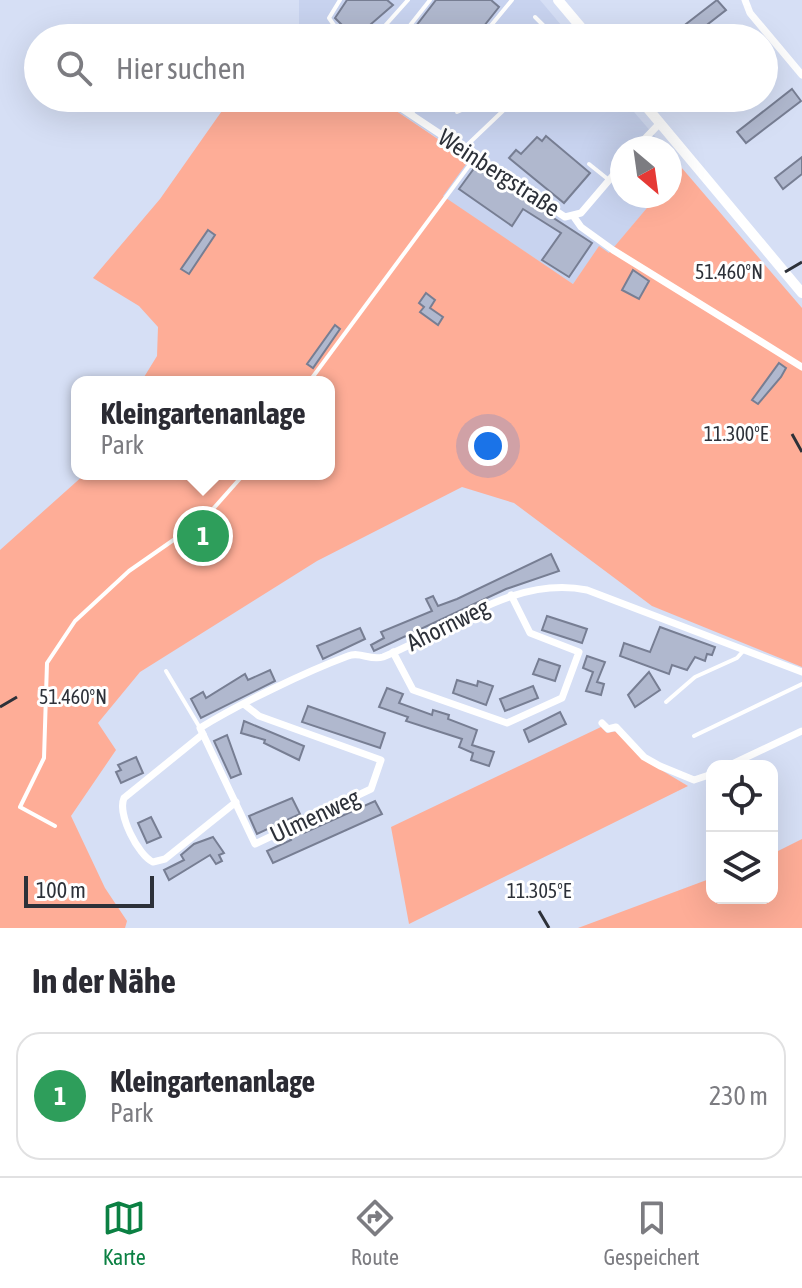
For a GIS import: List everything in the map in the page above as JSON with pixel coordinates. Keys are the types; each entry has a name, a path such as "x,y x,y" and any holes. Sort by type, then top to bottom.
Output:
{"main road":[{"path":"558,0 578,24"},
{"path":"650,112 802,293"}],"street":[{"path":"744,1 762,24"},
{"path":"778,44 802,75"},
{"name":"Weinbergstraße","path":"407,112 560,215 574,217 581,213 609,180"},
{"path":"648,136 659,124"},
{"name":"Weinbergstraße","path":"574,217 581,227 613,250 802,367"},
{"name":"Ahornweg","path":"245,705 347,656 359,654 375,659 511,595 538,588 577,588 802,672"},
{"path":"393,652 413,690 507,723 515,722 562,698 579,652 530,633 511,595"},
{"path":"236,802 165,859 153,862 144,855 122,811 124,798 202,731 245,705"},
{"name":"Ulmenweg","path":"202,731 255,844 371,789 381,760 259,716 245,705"},
{"path":"602,723 608,729 616,727 622,731 644,757 688,779 706,776"},
{"path":"741,760 802,731"}],"lane":[{"path":"333,24 329,18 340,0"},
{"path":"397,0 404,7"},
{"path":"388,24 408,0"},
{"path":"410,24 430,0"},
{"path":"492,24 512,0"},
{"path":"535,17 542,24"},
{"path":"463,150 470,139 501,112"},
{"path":"313,376 474,158"},
{"path":"589,164 609,180"},
{"path":"55,826 20,807 44,758 47,663 75,621 129,571 205,518 239,480"},
{"path":"666,702 695,677 737,658 745,649"},
{"path":"166,671 202,731"},
{"path":"694,736 802,684"}],"shaded area":[{"path":"299,0 540,0 560,24 299,24"},
{"path":"221,112 398,112 469,160 443,196 573,284 599,246 609,253 647,208 682,208 682,168 802,308 802,667 652,606 514,503 462,487 317,561 140,672 98,723 116,750 71,816 105,888 127,921 125,928 0,928 0,550 78,480 335,480 335,376 145,376 157,356 158,327 139,306 93,278 160,199"},
{"path":"398,112 634,112 655,136 610,136 610,208 647,208 609,254 599,247 573,284 442,196 469,159"},
{"path":"601,727 607,733 617,731 641,758 688,786 409,924 391,827"},
{"path":"802,839 802,928 578,928 706,880 706,904 778,904 778,851"}],"building":[{"path":"347,0 387,0 393,5 371,24 341,24 335,18"},
{"path":"436,0 491,0 499,7 486,24 418,24"},
{"path":"717,0 726,10 708,24 686,24"},
{"path":"792,89 801,101 746,143 737,132 763,112 778,112 778,100"},
{"path":"546,136 590,173 564,203 509,158 516,150 521,154 537,137 542,141"},
{"path":"802,157 802,174 783,189 775,178"},
{"path":"475,167 592,243 569,277 542,260 561,233 523,209 512,226 459,189"},
{"path":"208,230 215,235 189,274 181,269"},
{"path":"633,270 649,281 639,299 622,290"},
{"path":"426,293 435,300 430,308 443,317 438,325 420,312 424,307 419,303"},
{"path":"335,325 340,329 313,368 307,364"},
{"path":"779,363 786,368 758,404 752,400"},
{"path":"551,554 559,571 506,589 374,651 371,645 384,638 381,632 432,611 426,599 433,596 438,606"},
{"path":"547,616 587,629 582,643 542,630"},
{"path":"660,627 715,647 712,655 707,654 705,661 695,657 687,670 672,665 669,674 620,656 624,643 650,652"},
{"path":"360,628 365,639 323,659 317,646"},
{"path":"587,656 605,662 597,682 604,684 601,695 586,691 593,672 583,668"},
{"path":"539,659 560,666 555,681 533,674"},
{"path":"270,670 275,681 201,718 191,699 203,692 206,698 245,674 248,680"},
{"path":"649,672 660,690 635,707 628,695"},
{"path":"457,680 477,686 478,681 493,686 486,705 453,693"},
{"path":"533,686 538,698 505,711 500,699"},
{"path":"387,688 403,694 399,703 432,715 433,710 449,715 448,719 477,730 472,745 494,752 489,766 471,760 473,753 459,747 462,739 406,721 408,717 379,707"},
{"path":"308,706 385,733 380,748 302,722"},
{"path":"560,712 566,724 529,742 524,730"},
{"path":"244,721 304,746 299,760 264,743 265,740 241,733"},
{"path":"227,735 241,774 231,778 214,741"},
{"path":"136,757 143,773 121,783 116,772 121,770 118,765"},
{"path":"292,798 300,814 257,834 249,816"},
{"path":"375,801 382,814 273,863 267,851 291,840 289,836 302,829 304,833"},
{"path":"151,817 161,837 147,843 138,823"},
{"path":"213,837 224,853 219,855 222,861 216,864 210,855 169,880 164,870 184,860 181,855 194,844"}],"place":[{"name":"Kleingartenanlage","path":"203,536"}]}
